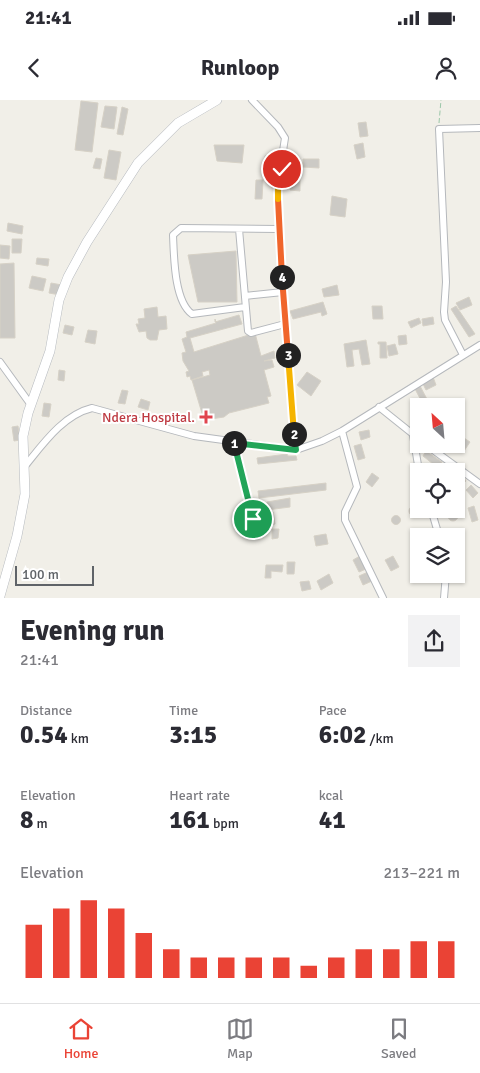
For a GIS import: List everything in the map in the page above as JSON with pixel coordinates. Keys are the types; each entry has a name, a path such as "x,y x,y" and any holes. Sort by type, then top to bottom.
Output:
{"main road":[{"path":"0,593 20,522 25,494 23,436 31,405 50,351 59,300 87,242 138,163 178,123 217,100"}],"street":[{"path":"252,100 278,127 285,138 277,189 285,324 296,450"},
{"path":"463,355 444,312 446,282 439,129 480,128"},
{"path":"246,307 192,314 187,310 180,299 174,235 181,228 279,229"},
{"path":"239,228 249,333 285,324"},
{"path":"245,296 283,292"},
{"path":"25,466 50,435 83,410 92,408 194,436 296,450 322,441 342,431 480,345"},
{"path":"0,362 31,405"},
{"path":"379,408 410,432"},
{"path":"342,431 357,486 345,512 345,520 383,598"},
{"path":"234,443 253,519"},
{"path":"437,453 480,484"},
{"path":"444,598 445,583"}],"path":[{"path":"439,129 441,100"}],"building":[{"path":"81,101 98,103 92,152 75,150"},
{"path":"105,106 117,107 114,129 101,127"},
{"path":"122,107 128,109 123,135 117,134"},
{"path":"366,122 368,136 360,137 358,123"},
{"path":"363,143 365,157 357,159 354,145"},
{"path":"214,145 244,145 242,163 217,161"},
{"path":"109,150 121,152 116,180 104,178"},
{"path":"265,156 278,156 277,164 265,164"},
{"path":"96,158 102,159 100,169 93,168"},
{"path":"303,159 319,159 319,168 303,167"},
{"path":"256,180 263,180 262,199 255,199"},
{"path":"290,180 300,180 300,191 290,190"},
{"path":"332,196 347,199 345,217 330,215"},
{"path":"8,223 23,226 22,234 7,231"},
{"path":"12,239 22,239 21,253 12,253"},
{"path":"0,245 10,246 9,259 0,258"},
{"path":"236,251 237,302 198,302 188,255"},
{"path":"37,258 49,259 48,266 36,264"},
{"path":"14,263 15,338 0,338 0,264"},
{"path":"32,276 46,279 43,291 29,288"},
{"path":"51,283 62,285 60,295 49,293"},
{"path":"337,285 339,295 324,297 322,289"},
{"path":"469,297 472,305 460,310 456,303"},
{"path":"323,302 327,314 322,316 321,312 293,319 290,311"},
{"path":"372,306 382,306 383,319 373,319"},
{"path":"456,306 475,334 469,337 451,309"},
{"path":"157,307 158,317 166,316 167,329 159,330 157,340 150,340 147,338 146,331 139,332 136,324 139,324 138,319 145,318 144,309"},
{"path":"239,315 242,324 190,338 194,352 255,333 261,356 274,351 275,358 264,361 272,360 274,367 264,370 271,396 267,397 269,403 229,413 224,417 204,420 192,380 210,375 209,370 202,372 203,376 191,380 190,376 187,377 186,372 189,371 183,361 182,353 186,352 182,339 187,337 186,332"},
{"path":"433,317 434,324 423,326 422,319"},
{"path":"419,318 421,323 411,328 408,322"},
{"path":"65,325 74,327 72,335 63,333"},
{"path":"88,330 97,331 95,344 85,342"},
{"path":"406,335 407,344 399,345 398,336"},
{"path":"366,340 370,364 362,365 359,349 352,350 354,366 347,367 344,344"},
{"path":"378,342 386,342 387,358 380,358 380,344"},
{"path":"395,344 398,354 389,356 387,346"},
{"path":"59,370 65,371 64,381 58,380"},
{"path":"307,372 321,381 311,396 297,385"},
{"path":"433,377 436,385 426,390 422,382"},
{"path":"419,384 426,398 420,398 414,387"},
{"path":"122,390 128,391 125,404 118,403"},
{"path":"141,399 150,402 148,410 138,407"},
{"path":"44,403 51,404 49,417 42,416"},
{"path":"18,426 20,440 14,441 12,427"},
{"path":"369,430 370,437 361,440 359,432"},
{"path":"465,439 470,442 465,450"},
{"path":"361,444 365,458 358,460 354,446"},
{"path":"425,453 429,453 442,462 432,463 423,456"},
{"path":"287,454 288,456 296,456 297,460 258,464 257,458"},
{"path":"372,473 379,478 372,487 366,482"},
{"path":"326,483 326,490 259,498 258,491"},
{"path":"471,485 478,493 473,498 466,490"},
{"path":"290,498 290,507 267,510 267,502"},
{"path":"474,506 478,520 472,522 468,508"},
{"path":"273,512 275,524 262,527 261,516"},
{"path":"396,515 401,520 396,525 391,520"},
{"path":"448,518 458,518 455,521"},
{"path":"272,529 279,529 278,538 272,539"},
{"path":"326,534 328,544 316,546 314,536"},
{"path":"360,556 366,569 359,572 353,560"},
{"path":"393,556 399,567 391,571 385,560"},
{"path":"287,562 295,562 294,574 287,574"},
{"path":"266,565 283,565 282,572 271,571 271,578 265,578"},
{"path":"368,572 372,581 363,585 359,576"},
{"path":"329,574 333,583 321,590 317,581"},
{"path":"309,581 311,589 302,591 300,582"}],"place":[{"name":"Ndera Hospital.","path":"206,417"}],"route":[{"path":"253,519 234,443 296,450 285,324 277,189 282,169"}]}
